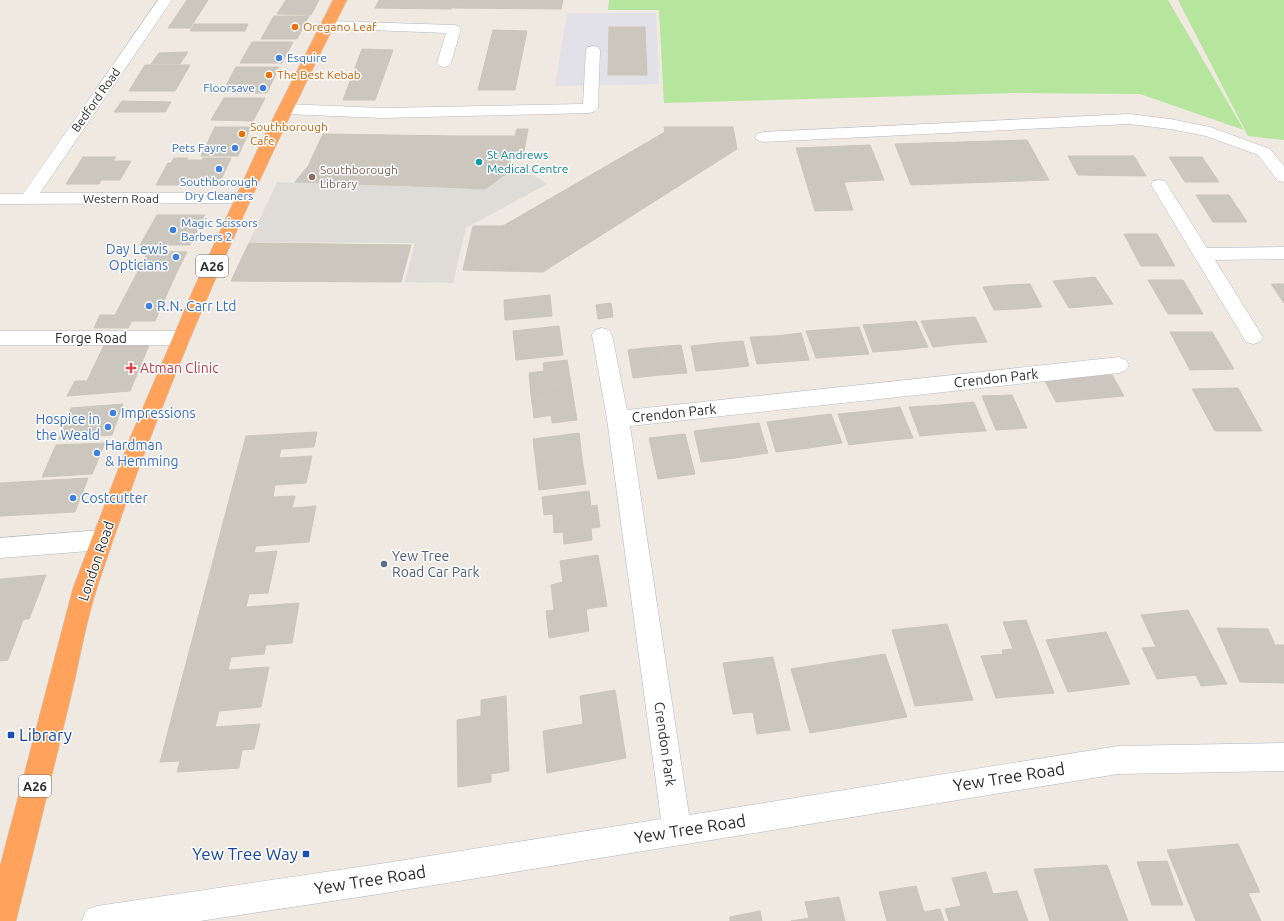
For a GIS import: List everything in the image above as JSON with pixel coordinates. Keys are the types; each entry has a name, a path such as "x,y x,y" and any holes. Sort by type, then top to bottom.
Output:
{"highway":[{"name":"London Road","path":"1,921 85,588 102,540 181,338 243,198 326,25 340,0"}],"street":[{"name":"Bedford Road","path":"28,199 165,0"},
{"path":"326,25 454,29 444,63"},
{"path":"286,109 382,113 590,108 593,50"},
{"path":"763,137 1129,119 1170,124 1210,132 1258,149 1264,152 1284,177"},
{"path":"1159,185 1253,337"},
{"name":"Western Road","path":"0,199 243,198"},
{"path":"1202,254 1284,253"},
{"path":"602,335 618,419"},
{"name":"Forge Road","path":"0,338 181,338"},
{"name":"Crendon Park","path":"677,831 618,419 1118,365"},
{"path":"0,548 102,540"},
{"name":"Yew Tree Road","path":"97,921 231,902 1118,760 1284,757"}],"shaded area":[{"path":"567,13 656,13 659,84 555,86"},
{"path":"507,173 533,175 547,184 466,228 453,283 405,282 415,243 249,242 277,182 485,189"}],"green space":[{"path":"609,0 1168,0 1244,130 1140,94 1016,93 664,103 659,10 608,10"},
{"path":"1178,0 1284,0 1284,140 1248,136"}],"building":[{"path":"187,0 208,0 190,28 168,28"},
{"path":"286,0 319,0 311,15 277,14"},
{"path":"379,0 454,0 451,9 375,8"},
{"path":"454,0 563,0 561,9 451,8"},
{"path":"274,16 309,16 297,39 261,39"},
{"path":"194,24 248,24 245,31 190,31"},
{"path":"609,27 645,27 647,75 608,75"},
{"path":"493,30 527,31 515,90 478,90"},
{"path":"252,42 293,42 282,63 240,63"},
{"path":"362,49 393,50 375,100 343,100"},
{"path":"188,52 180,64 151,64 159,53"},
{"path":"145,65 190,65 175,91 129,91"},
{"path":"236,67 279,67 267,93 222,93"},
{"path":"224,98 265,98 253,121 211,120"},
{"path":"122,101 171,102 165,112 114,112"},
{"path":"215,127 251,127 238,156 201,156"},
{"path":"664,127 733,127 737,149 543,272 463,270 473,226 503,226 665,132"},
{"name":"St Andrews Medical Centre","path":"517,129 528,129 524,151 513,151 507,173 485,189 441,187 457,136 515,136"},
{"path":"323,134 457,136 441,187 295,182 308,166"},
{"path":"1027,140 1049,180 911,185 895,144"},
{"path":"870,145 884,180 844,182 853,210 815,211 796,148"},
{"path":"1068,156 1134,156 1146,176 1078,175"},
{"path":"83,157 116,157 113,161 131,161 120,180 101,180 99,184 66,184"},
{"path":"1169,157 1202,157 1219,182 1185,182"},
{"path":"174,158 202,160 203,158 231,158 220,182 190,183 189,185 156,185 168,163 171,163"},
{"path":"1196,195 1229,195 1247,222 1213,222"},
{"name":"Magic Scissors Barbers 2","path":"157,215 205,215 190,245 140,245"},
{"path":"1124,234 1157,234 1175,266 1141,266"},
{"path":"249,243 411,245 401,282 231,281"},
{"path":"148,251 187,252 175,276 135,277"},
{"path":"175,276 155,321 132,321 128,328 94,328 100,315 115,315 135,277"},
{"path":"1095,277 1113,304 1091,306 1074,279"},
{"path":"1074,279 1091,306 1069,308 1053,281"},
{"path":"1148,280 1183,280 1203,314 1168,314"},
{"path":"1030,284 1042,307 1018,309 1006,285"},
{"path":"1271,284 1284,284 1284,303"},
{"path":"1006,285 1018,309 994,310 983,287"},
{"path":"550,295 552,316 505,320 504,300"},
{"path":"611,303 613,317 598,319 596,305"},
{"path":"975,317 987,342 960,344 948,319"},
{"path":"948,319 960,344 933,347 921,321"},
{"path":"916,321 928,347 900,350 889,323"},
{"path":"889,323 900,350 873,352 863,325"},
{"path":"559,326 563,355 516,360 513,331"},
{"path":"859,327 869,354 842,356 833,329"},
{"path":"833,329 842,356 816,358 806,331"},
{"path":"1170,332 1212,332 1234,369 1190,370"},
{"path":"801,333 809,360 783,362 776,336"},
{"path":"776,336 783,362 757,364 750,337"},
{"path":"743,341 749,366 722,369 717,343"},
{"path":"717,343 722,369 696,371 691,346"},
{"path":"104,345 149,345 130,391 67,396 75,381 87,381"},
{"path":"681,345 687,373 660,375 655,347"},
{"path":"655,347 660,375 633,378 628,350"},
{"path":"567,360 572,389 531,395 529,373 544,371 543,363"},
{"path":"1112,375 1124,396 1090,399 1078,378"},
{"path":"1078,378 1090,399 1056,402 1045,381"},
{"path":"1238,388 1262,431 1215,431 1192,389"},
{"path":"572,389 577,420 552,423 551,415 534,418 531,395"},
{"path":"1012,395 1027,428 996,430 982,396"},
{"path":"974,402 986,431 953,433 941,405"},
{"path":"123,404 112,435 59,439 71,408"},
{"path":"941,405 953,433 920,436 909,407"},
{"path":"900,407 913,438 881,441 869,411"},
{"path":"869,411 881,441 849,445 838,414"},
{"path":"831,414 842,443 809,448 799,418"},
{"path":"799,418 809,448 776,452 767,422"},
{"path":"759,423 768,453 735,458 726,427"},
{"path":"726,427 735,458 701,462 694,431"},
{"path":"317,432 314,447 281,449 279,458 312,456 306,483 275,485 273,497 295,496 292,508 316,506 309,542 256,546 254,553 277,551 268,593 249,594 246,607 299,603 292,643 266,645 264,654 231,657 228,670 269,667 261,707 219,711 215,727 260,724 254,749 242,750 239,768 177,772 180,761 160,762 246,436"},
{"path":"579,433 582,458 536,464 533,439"},
{"path":"685,434 695,474 658,479 649,438"},
{"path":"105,443 92,474 42,477 56,445"},
{"path":"582,458 586,484 539,490 536,464"},
{"path":"88,478 75,512 0,516 0,483"},
{"path":"589,491 591,506 597,505 600,527 591,528 592,540 564,544 563,532 554,533 553,514 544,515 542,497"},
{"path":"598,555 607,606 586,609 589,631 549,638 546,611 554,610 551,585 563,582 560,561"},
{"path":"46,575 29,619 0,621 0,579"},
{"path":"1188,610 1227,684 1201,686 1196,675 1157,679 1142,648 1156,647 1141,615"},
{"path":"23,620 8,660 0,661 0,621"},
{"path":"1026,620 1054,693 996,698 981,656 1003,654 1002,650 1013,649 1003,622"},
{"path":"947,624 973,700 915,706 892,630"},
{"path":"1217,628 1268,629 1275,645 1284,645 1284,683 1240,682"},
{"path":"1106,632 1130,684 1068,692 1046,640"},
{"path":"885,654 907,717 810,733 791,669"},
{"path":"773,657 790,730 757,734 753,712 733,714 723,663"},
{"path":"615,690 626,758 547,773 543,731 583,724 580,696"},
{"path":"506,696 509,771 491,774 491,782 458,787 457,720 481,716 481,700"},
{"path":"1238,844 1260,892 1248,893 1261,921 1196,921 1167,850"},
{"path":"1167,861 1183,905 1152,905 1137,862"},
{"path":"1107,865 1128,921 1050,921 1034,869"},
{"path":"986,872 993,894 1017,891 1028,921 949,921 945,909 961,906 952,878"},
{"path":"916,886 924,912 940,909 944,921 887,921 879,892"},
{"path":"839,897 845,921 791,921 809,918 805,902"},
{"path":"760,911 762,921 730,921 730,917"}],"place":[{"name":"Oregano Leaf","path":"295,27"},
{"name":"Esquire","path":"279,58"},
{"name":"The Best Kebab","path":"269,75"},
{"name":"Floorsave","path":"263,88"},
{"name":"Southborough Cafe","path":"242,134"},
{"name":"Pets Fayre","path":"235,148"},
{"name":"St Andrews Medical Centre","path":"479,162"},
{"name":"Southborough Dry Cleaners","path":"219,169"},
{"name":"Southborough Library","path":"312,177"},
{"name":"Magic Scissors Barbers 2","path":"173,230"},
{"name":"Day Lewis Opticians","path":"176,257"},
{"name":"R.N. Carr Ltd","path":"149,306"},
{"name":"Atman Clinic","path":"131,368"},
{"name":"Impressions","path":"113,413"},
{"name":"Hospice in the Weald","path":"108,427"},
{"name":"Hardman & Hemming","path":"97,453"},
{"name":"Costcutter","path":"73,498"},
{"name":"Yew Tree Road Car Park","path":"384,564"},
{"name":"Library","path":"11,735"},
{"name":"Yew Tree Way","path":"306,854"}]}
